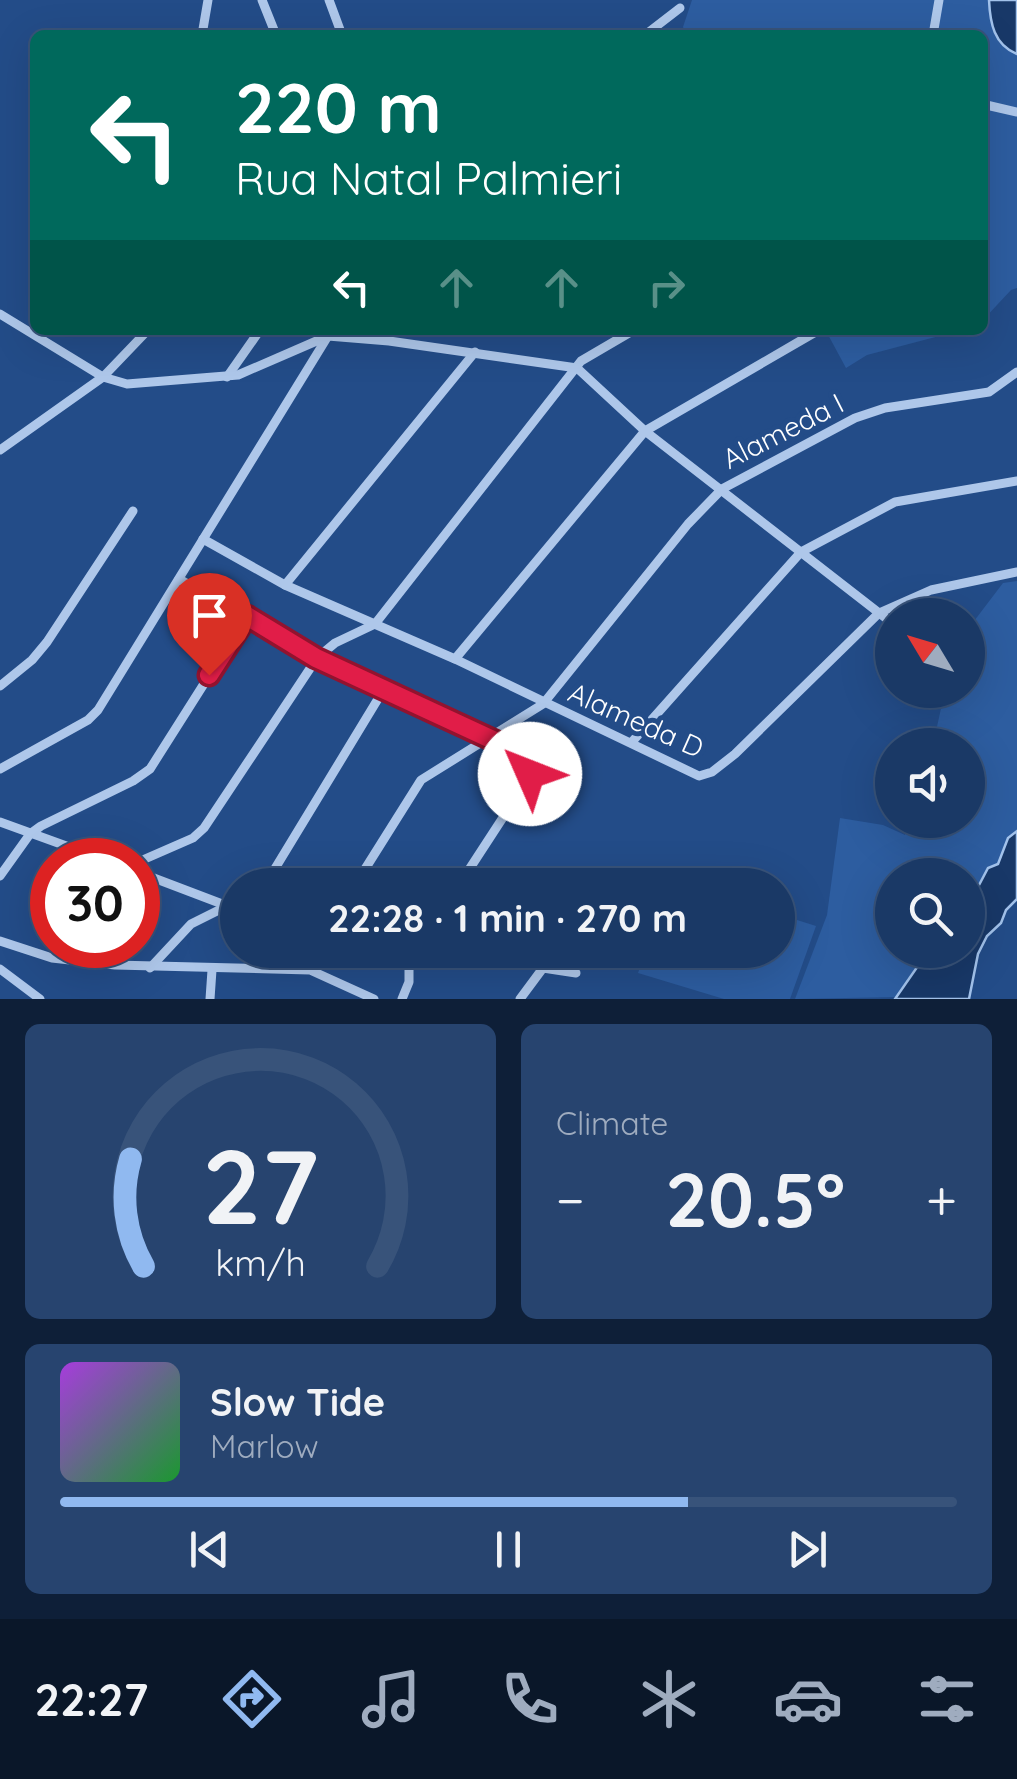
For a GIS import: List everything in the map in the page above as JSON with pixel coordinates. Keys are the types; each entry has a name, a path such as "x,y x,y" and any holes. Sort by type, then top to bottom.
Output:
{"street":[{"path":"203,30 208,0"},
{"path":"262,0 274,30"},
{"path":"329,0 340,30"},
{"path":"934,30 939,0"},
{"path":"651,30 680,8"},
{"path":"988,105 1017,112"},
{"path":"0,314 30,332"},
{"path":"35,335 103,376 127,384 244,374 328,336 577,368 646,432 875,610"},
{"path":"0,450 103,376 141,335"},
{"path":"227,377 256,335"},
{"path":"160,852 193,838 204,828 316,658 334,644 375,624 577,368 590,354 625,335"},
{"path":"454,659 646,432 811,335"},
{"path":"0,769 95,714 328,336"},
{"path":"285,585 475,352"},
{"name":"Alameda I","path":"365,868 416,786 446,762 543,704 688,524 722,488 855,418 885,408 990,392 1017,372"},
{"path":"631,743 802,552 895,502 1017,481"},
{"path":"0,686 47,642 133,511"},
{"name":"Alameda D","path":"203,539 285,585 454,659 696,776 712,772 735,754 875,617"},
{"name":"Alameda D","path":"913,598 931,590 1017,572"},
{"path":"178,578 316,658 511,748 528,760 530,774 470,868"},
{"path":"0,876 30,834 150,769 247,616"},
{"path":"275,868 384,689"},
{"path":"0,822 42,838"},
{"path":"160,880 220,904"},
{"path":"160,957 191,924 220,909"},
{"path":"0,941 30,951"},
{"path":"150,968 317,971 374,999"},
{"path":"402,999 409,982 409,968"},
{"path":"520,999 543,968 576,973"},
{"path":"0,969 40,999"},
{"path":"210,999 212,970"}],"shaded area":[{"path":"692,0 937,0 932,30 683,27"},
{"path":"941,0 989,0 1000,38 1017,54 1017,109 988,103 988,30 936,30"},
{"path":"989,0 1017,0 1017,54 1003,45 995,32"},
{"path":"988,107 1017,114 1017,288 988,315"},
{"path":"828,335 943,335 867,355 846,368"},
{"path":"1017,581 1017,831 1008,838 998,864 985,874 985,858 875,858 875,968 915,968 898,997 795,999 827,915 840,818 875,824 875,838 985,838 985,728 937,728 941,708 985,708 985,607 1003,583"},
{"path":"1017,831 1017,899 985,940 985,874 998,864 1008,838"},
{"path":"795,919 816,926 790,999 724,999 638,973 640,968 795,968"},
{"path":"917,968 975,968 969,999 895,999"}],"route":[{"path":"209,675 247,616 316,658 521,753 529,762 530,774"}]}
